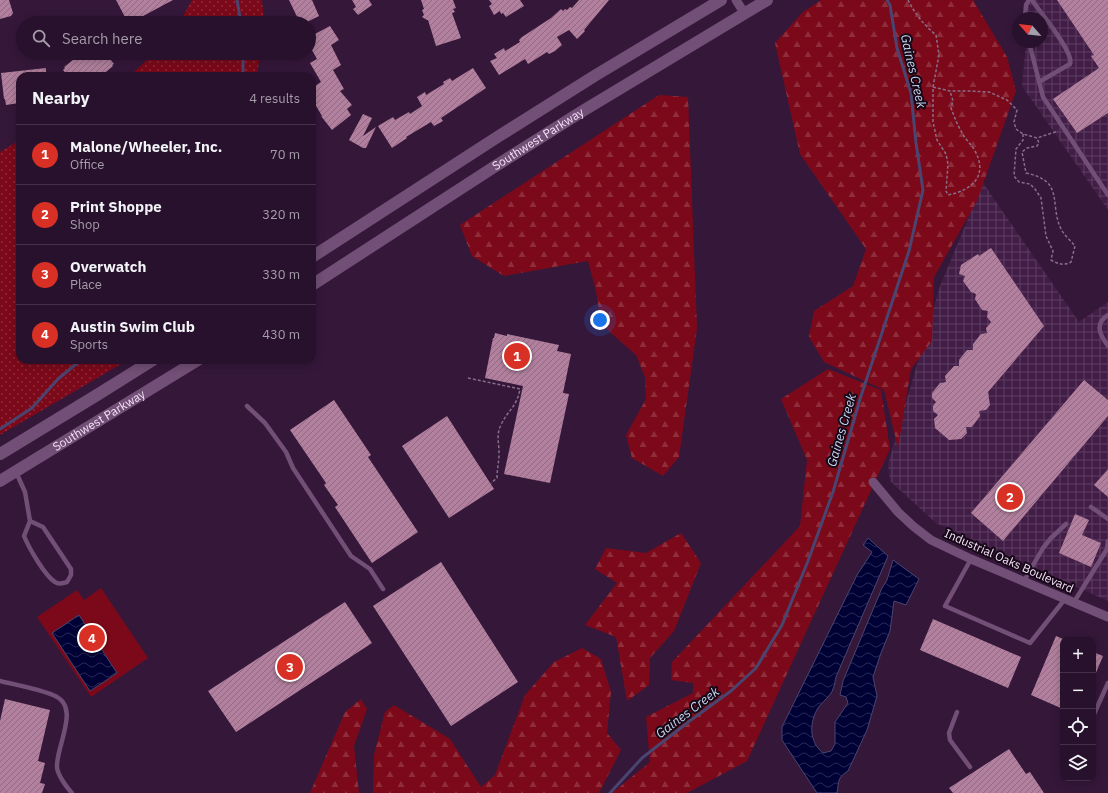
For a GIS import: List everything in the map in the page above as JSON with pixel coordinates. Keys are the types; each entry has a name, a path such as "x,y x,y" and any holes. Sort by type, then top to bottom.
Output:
{"main road":[{"name":"Southwest Parkway","path":"316,254 505,132 721,0"},
{"name":"Southwest Parkway","path":"316,282 501,162 767,0"},
{"name":"Southwest Parkway","path":"0,454 146,364"},
{"name":"Southwest Parkway","path":"0,481 192,364"}],"street":[{"path":"736,0 745,14"},
{"name":"Industrial Oaks Boulevard","path":"873,482 898,512 931,540 971,559 1108,616"}],"lane":[{"path":"1025,12 1026,5 1029,0"},
{"path":"1032,0 1062,42 1072,61 1070,64 1039,82"},
{"path":"1030,48 1043,98 1108,195"},
{"path":"1108,315 1103,318 1099,327 1102,337 1108,346"},
{"path":"247,406 265,423 286,452 293,468 351,556 370,569 383,589"},
{"path":"16,472 25,492 30,521 24,536 29,548 49,577 60,584 68,582 71,575 71,570 43,527 30,521"},
{"path":"1091,507 1108,519"},
{"path":"1024,581 1043,548 1066,524"},
{"path":"971,559 945,606 1030,643 1069,601 1107,549 1108,541"},
{"path":"0,681 54,695 65,703 68,714 57,768 67,788 72,793"},
{"path":"1096,710 1108,683"},
{"path":"957,712 949,733 950,740 970,766"}],"path":[{"path":"908,0 926,26 936,35 939,55 933,87 934,122 937,140 946,154 948,164 946,191 948,195 971,187 977,181 980,169 974,150 962,132 951,108 953,101 950,92"},
{"path":"933,87 950,92 989,92 1007,100 1017,110 1014,122 1016,129 1023,134 1037,138 1055,133 1063,128"},
{"path":"1023,134 1023,140 1016,149 1014,176 1019,182 1030,184 1042,198 1046,236 1053,251 1050,260 1058,264 1065,265 1071,262 1075,246 1061,230 1054,194 1050,185 1034,174 1026,173 1024,166 1022,152 1027,148 1037,146 1039,143 1037,138"},
{"path":"468,378 520,389 515,404 501,424 498,433 499,454 497,478 491,483"}],"shaded area":[{"path":"1029,0 1108,0 1108,210 1022,86 1025,48 1048,48 1048,12 1028,12"},
{"path":"983,183 1079,322 1108,302 1108,601 936,523 890,481 888,464 940,286"}],"green space":[{"path":"192,0 262,0 263,16 183,16"},
{"path":"821,0 973,0 1007,57 1016,91 977,201 934,277 932,341 911,369 898,448 884,390 824,362 809,337 814,311 853,286 866,249 800,154 775,43 803,12"},
{"path":"147,60 259,60 258,72 134,72"},
{"path":"659,95 688,97 697,328 679,457 663,476 632,458 626,435 646,399 645,377 636,355 601,324 596,291 588,261 504,276 472,256 460,225"},
{"path":"16,142 16,364 121,364 0,435 0,152"},
{"path":"828,369 881,390 890,449 747,761 687,793 612,793 650,762 646,717 693,693 693,683 671,680 672,662 800,526 807,460 781,399"},
{"path":"681,533 701,563 674,631 650,658 649,685 627,701 616,637 585,625 617,583 595,569 606,548 646,553"},
{"path":"101,588 148,658 91,697 37,617 77,590 84,600"},
{"path":"582,648 601,659 611,692 607,733 621,750 599,793 373,793 374,755 385,712 394,705 450,739 481,787 495,775 525,695 554,662"},
{"path":"361,699 367,709 354,746 359,793 310,793 345,712"}],"water":[{"path":"868,538 888,556 836,677 832,692 818,708 813,720 813,738 818,749 823,753 831,751 835,744 835,722 848,703 846,697 840,695 843,681 882,588 887,580 893,560 919,579 906,605 894,601 890,631 873,677 877,696 867,730 848,771 840,778 837,793 817,793 782,740 782,727 857,575 872,552 863,545"},
{"path":"79,615 117,673 90,691 52,633"}],"building":[{"path":"0,0 9,0 13,13 11,16 0,19"},
{"path":"116,0 173,0 143,16 124,16"},
{"path":"289,0 312,0 319,16 316,18 316,16 297,16"},
{"path":"352,0 369,0 372,5 358,15 353,9 356,7"},
{"path":"421,0 453,0 456,8 453,9 455,12 452,13 461,38 436,46 428,20 422,17 424,15 422,10 424,9"},
{"path":"489,0 520,0 524,6 506,17 503,13 501,14 500,11 494,15 489,6 492,4"},
{"path":"579,0 609,0 577,39 569,30 557,37 562,45 555,51 549,54 547,52 528,64 525,59 499,75 490,61 497,58 494,54 504,48 505,51 520,42 519,40 522,37 551,18 561,9 563,11 570,7 572,8"},
{"path":"1057,0 1108,0 1108,113 1077,133 1053,99 1099,68 1091,56 1094,55"},
{"path":"330,26 339,40 331,45 341,65 333,70 344,89 340,91 352,105 347,109 351,115 332,130 321,116 316,106 316,85 321,82 310,63 317,59 316,33"},
{"path":"73,60 111,60 114,64 106,72 65,72 63,70 65,68 64,67"},
{"path":"46,68 46,72 16,72 16,103 6,105 1,73"},
{"path":"473,68 486,88 441,118 443,121 434,126 431,122 406,137 407,138 392,148 378,126 393,117 395,120 409,112 410,114 422,106 417,97 425,92 426,95 444,84 443,82 450,78 452,81"},
{"path":"363,114 372,118 363,136 376,127 366,148 363,148 349,140"},
{"path":"991,248 1044,326 988,392 990,405 986,410 979,411 980,416 972,427 966,427 967,433 961,439 949,440 935,428 934,419 938,415 933,411 933,406 936,402 932,398 932,393 940,383 946,382 945,376 954,366 959,366 959,360 967,350 973,350 973,344 981,334 987,333 986,328 991,322 987,317 988,311 982,310 975,299 976,294 971,292 963,281 965,276 959,274 961,265"},
{"path":"495,333 507,336 507,334 559,345 557,351 571,354 563,393 569,394 550,483 504,474 523,386 485,378"},
{"path":"1084,380 1108,400 1108,416 1003,541 971,513"},
{"path":"334,400 371,455 368,457 418,532 372,563 335,507 338,505 324,485 326,483 290,430"},
{"path":"447,416 494,489 449,518 402,446"},
{"path":"1108,469 1108,497 1094,485"},
{"path":"1075,514 1089,520 1082,535 1101,543 1091,567 1059,553"},
{"path":"441,562 518,682 451,726 373,606"},
{"path":"345,602 372,643 236,732 208,691"},
{"path":"933,619 1021,657 1008,688 920,650"},
{"path":"1056,636 1060,638 1060,708 1031,695"},
{"path":"1096,653 1103,656 1096,673"},
{"path":"5,699 50,710 38,761 45,763 40,783 45,784 42,793 0,793 0,721"},
{"path":"1009,749 1026,774 1030,772 1044,793 953,793 949,788"}],"waterway":[{"path":"237,0 240,16"},
{"name":"Gaines Creek","path":"610,793 642,758 731,691 756,668 782,625 808,561 833,492 861,396 909,251 923,190 911,93 897,48 890,5 887,0"},
{"path":"243,60 243,72"},
{"path":"0,429 32,408 58,379 76,364"}],"place":[{"name":"Malone/Wheeler, Inc.","path":"517,356"},
{"name":"Print Shoppe","path":"1010,497"},
{"name":"Austin Swim Club","path":"92,638"},
{"name":"Overwatch","path":"290,667"}]}
